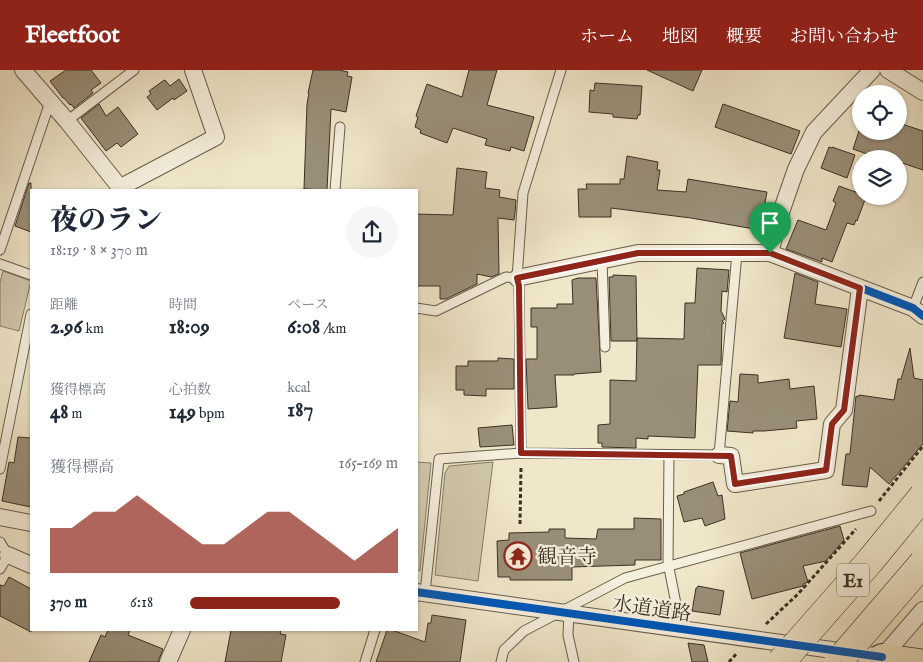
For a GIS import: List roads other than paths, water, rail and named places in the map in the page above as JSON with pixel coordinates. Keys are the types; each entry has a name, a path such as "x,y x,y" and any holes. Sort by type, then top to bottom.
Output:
{"highway":[{"name":"E1","path":"781,662 870,561 923,496"},
{"name":"E1","path":"838,662 923,563"}],"main road":[{"name":"水道道路","path":"880,660 918,662"}],"street":[{"path":"23,70 122,189 216,137 193,70"},
{"path":"770,253 779,218 796,170 814,132 872,70"},
{"path":"888,70 923,92"},
{"path":"517,278 638,253 770,253 918,312"},
{"path":"719,455 731,456 735,484 826,470 832,424 844,410 860,288"},
{"path":"0,517 30,523"},
{"path":"3,555 30,565"},
{"name":"水道道路","path":"420,592 681,629 880,660"},
{"path":"880,660 923,610"},
{"path":"168,662 182,631"}],"lane":[{"path":"67,121 134,70"},
{"path":"521,457 519,286 517,278 523,193 560,70"},
{"path":"0,250 50,102"},
{"path":"335,189 340,128"},
{"path":"420,592 440,459 719,455 737,253"},
{"path":"602,260 605,347"},
{"path":"0,264 30,275"},
{"path":"418,308 436,311 506,277 517,278"},
{"path":"918,312 923,282"},
{"path":"0,469 30,319"},
{"path":"669,455 668,567 681,629"},
{"path":"501,662 504,650 524,631 565,612 625,578 871,511"},
{"path":"565,612 574,662"},
{"path":"364,662 375,631"}],"place":[{"name":"観音寺","path":"518,556"}]}
